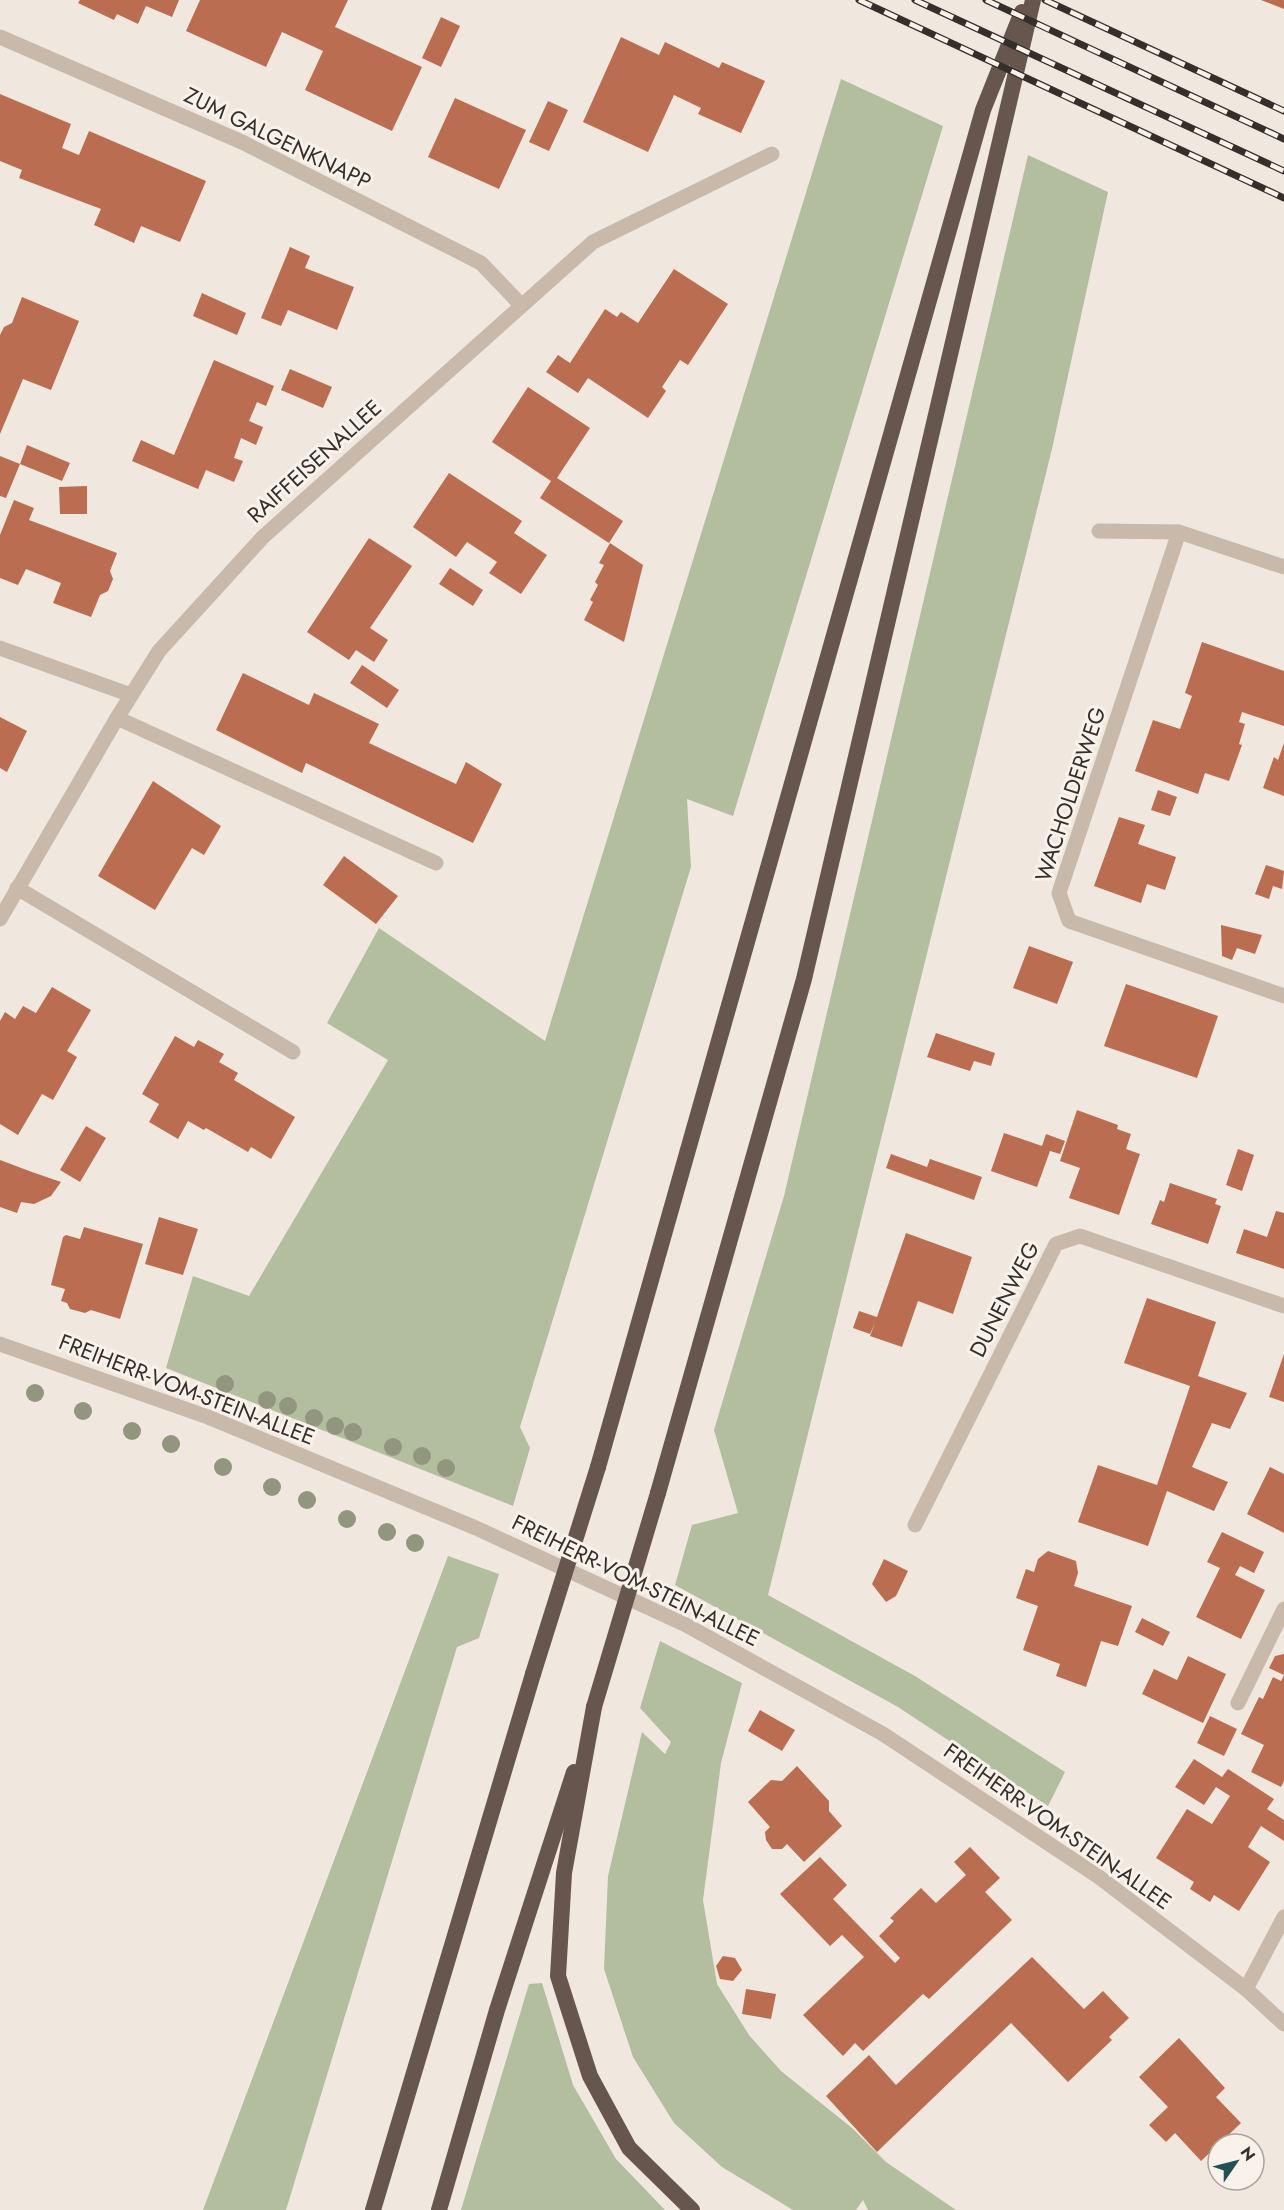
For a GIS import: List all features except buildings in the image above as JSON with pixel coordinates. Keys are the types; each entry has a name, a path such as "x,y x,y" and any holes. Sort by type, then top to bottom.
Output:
{"highway":[{"path":"373,2210 533,1674 598,1467 983,110 1027,0"},
{"path":"439,2210 497,2010 594,1707 658,1493 804,979 1033,0"},
{"path":"594,1707 564,1873 558,1976 590,2076 629,2148 693,2210"}],"street":[{"name":"ZUM GALGENKNAPP","path":"0,37 242,142 481,263 521,305"},
{"name":"RAIFFEISENALLEE","path":"0,919 117,718 159,651 263,537 593,242 772,154"},
{"path":"1099,531 1179,532 1284,567"},
{"name":"WACHOLDERWEG","path":"1179,532 1059,893 1069,921 1284,996"},
{"path":"0,648 131,695"},
{"path":"117,718 436,863"},
{"path":"17,888 293,1052"},
{"name":"DUNENWEG","path":"915,1525 1056,1244 1080,1236 1284,1306"},
{"name":"FREIHERR-VOM-STEIN-ALLEE","path":"0,1344 208,1417 476,1528 686,1625 883,1734 1099,1877 1246,1989 1284,2024"},
{"path":"1238,1703 1281,1625 1284,1608"},
{"path":"1246,1989 1284,1917"}],"green space":[{"path":"841,79 943,126 733,816 687,799 691,867 520,1427 530,1448 513,1506 166,1368 193,1276 249,1296 388,1060 327,1023 379,928 545,1041"},
{"path":"1028,155 1108,192 1052,449 768,1595 915,1676 1065,1772 1048,1806 898,1707 675,1585 692,1525 738,1513 714,1430 784,1196"},
{"path":"448,1556 499,1574 479,1638 457,1647 286,2210 203,2210"},
{"path":"660,1641 742,1683 721,1763 703,1900 717,1984 749,2035 781,2071 852,2128 886,2162 956,2210 868,2210 863,2200 856,2210 793,2210 722,2167 674,2123 633,2057 604,1969 608,1876 642,1732 665,1754 671,1742 640,1708"},
{"path":"542,1983 573,2085 616,2159 665,2210 461,2210 529,1984"}],"railway":[{"path":"859,0 1284,198"},
{"path":"915,0 1284,171"},
{"path":"986,0 1284,139"},
{"path":"1045,0 1284,111"}]}
